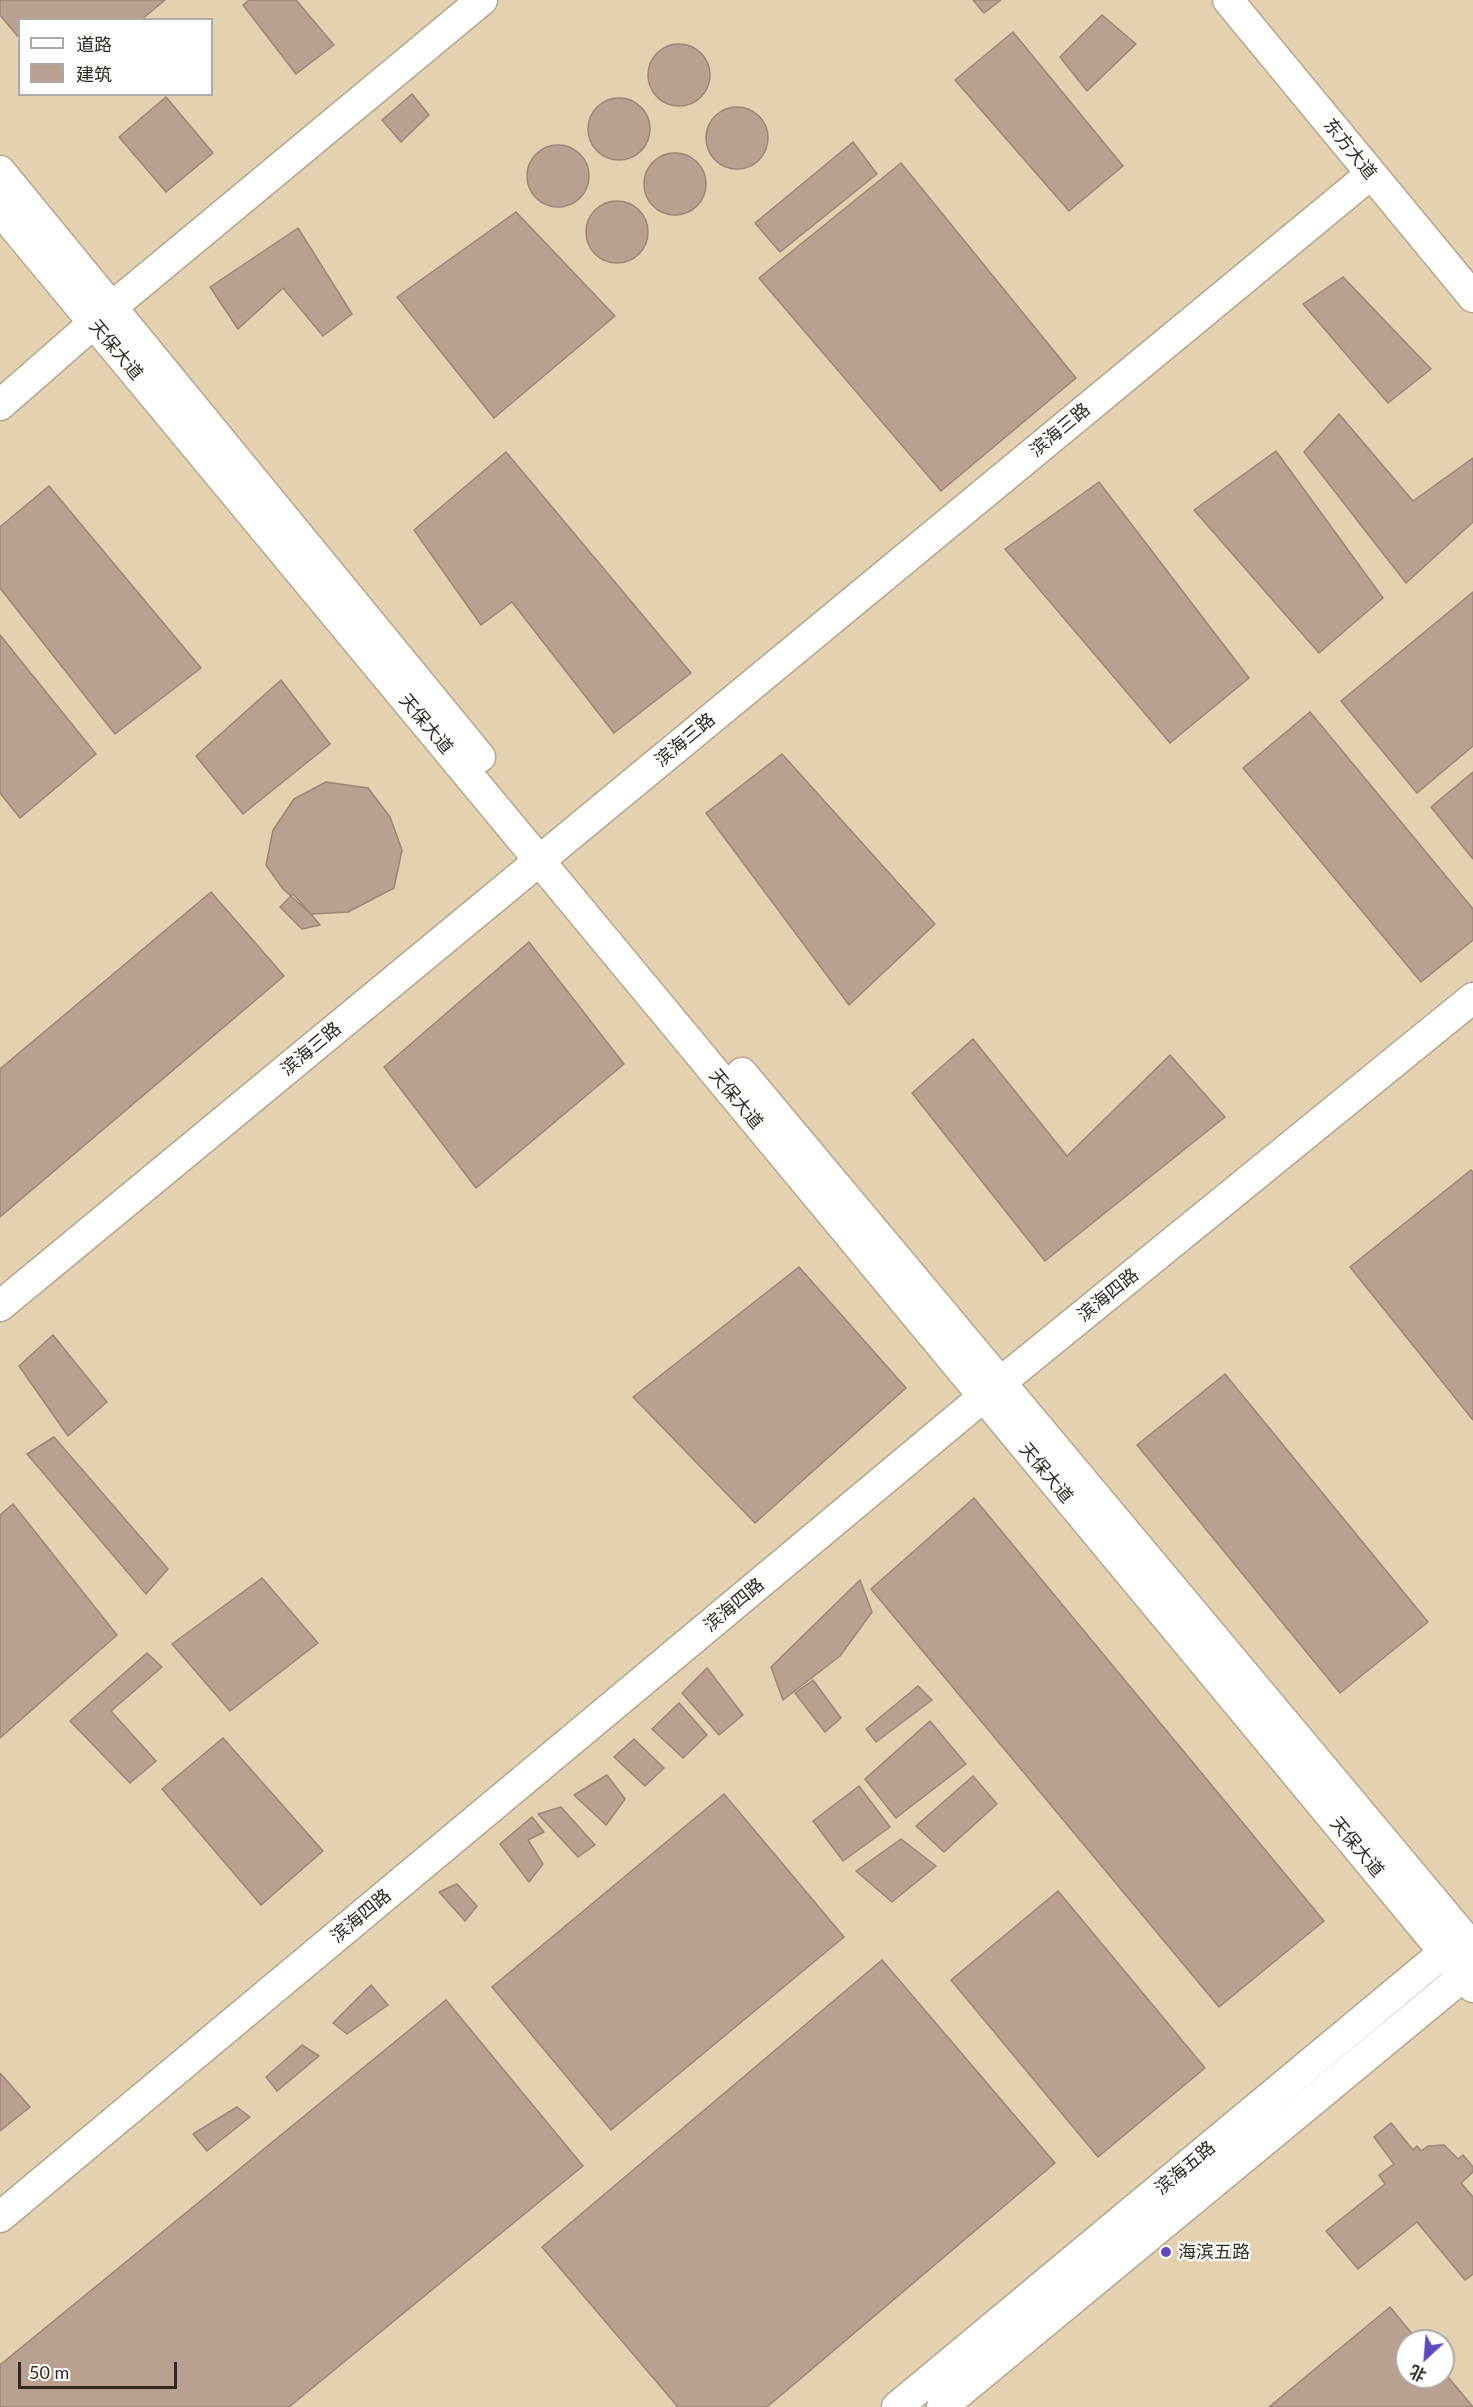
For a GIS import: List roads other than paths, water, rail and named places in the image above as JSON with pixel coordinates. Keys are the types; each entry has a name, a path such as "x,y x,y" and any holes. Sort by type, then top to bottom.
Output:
{"street":[{"path":"0,405 103,315 482,0"},
{"name":"东方大道","path":"1228,0 1473,297"},
{"name":"天保大道","path":"0,171 103,315 547,854 992,1390 1463,1941 1469,1983"},
{"name":"滨海三路","path":"0,1306 1371,174"},
{"name":"天保大道","path":"0,210 103,315"},
{"name":"滨海四路","path":"0,2217 992,1390 1473,998"},
{"name":"滨海五路","path":"897,2407 1402,1987 1463,1941"},
{"path":"1402,1987 1434,1978 1469,1983"},
{"name":"滨海五路","path":"942,2407 1420,2012 1448,2002 1469,1983"}],"place":[{"name":"海滨五路","path":"1166,2252"}]}
